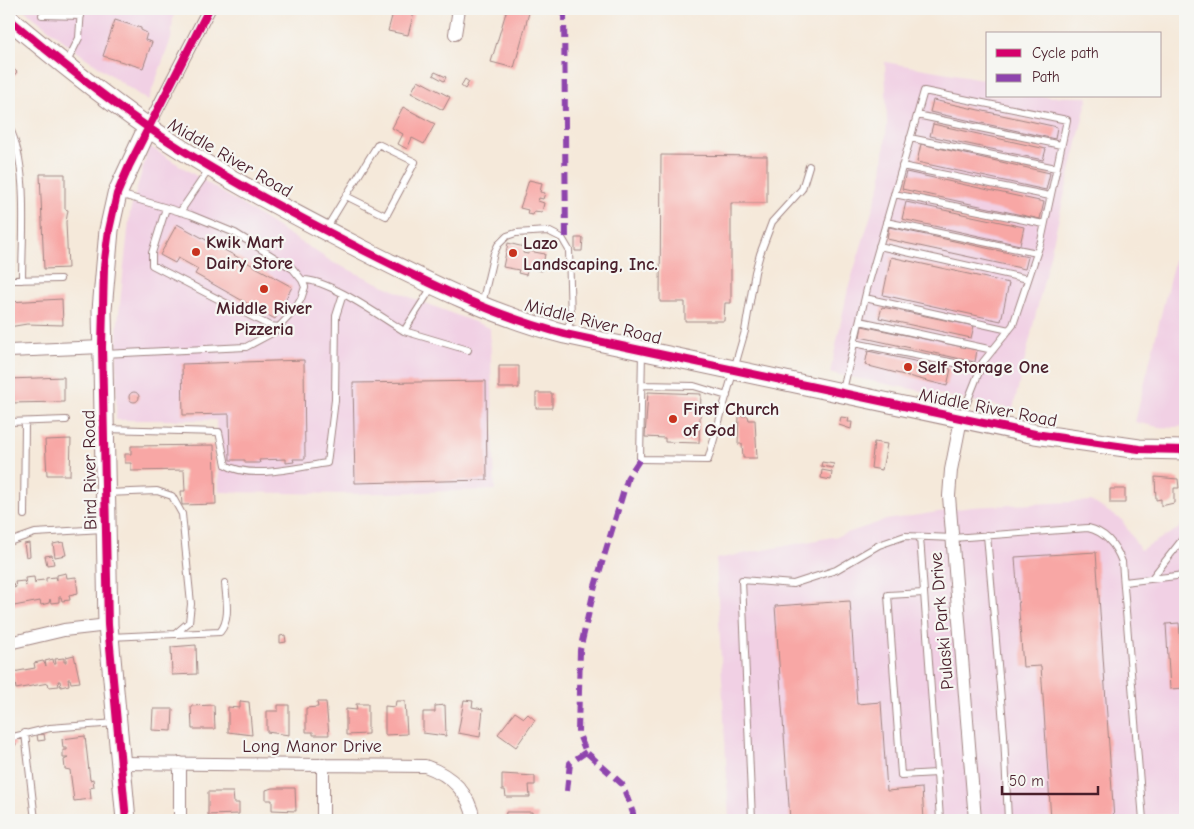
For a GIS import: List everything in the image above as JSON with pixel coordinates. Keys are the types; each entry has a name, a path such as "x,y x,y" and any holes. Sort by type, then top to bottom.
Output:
{"street":[{"path":"148,127 209,9"},
{"path":"455,34 459,9"},
{"name":"Middle River Road","path":"9,19 65,65 148,127 211,166 325,230 433,286 482,305 565,334 961,419 1082,441 1139,449 1185,450"},
{"name":"Bird River Road","path":"126,820 108,631 103,351 104,267 109,230 118,194 148,127"},
{"path":"9,351 103,351"},
{"name":"Pulaski Park Drive","path":"961,419 951,470 949,496 975,820"},
{"path":"9,642 64,630 108,631"},
{"name":"Long Manor Drive","path":"121,763 413,764 438,770 459,786 467,797 474,820"},
{"path":"180,763 180,820"},
{"path":"323,764 323,820"}],"lane":[{"path":"42,14 81,12 79,38 65,65"},
{"path":"842,393 879,246 924,91 1066,120 1037,253 1012,325 980,368 961,419"},
{"path":"917,114 1061,145"},
{"path":"9,127 16,142 21,171 22,280"},
{"path":"910,138 1056,168"},
{"path":"325,230 378,144 415,162 386,216 346,196"},
{"path":"180,212 211,166"},
{"path":"642,350 640,460 708,460 745,331 760,254 772,222 802,189 809,166"},
{"path":"902,166 1050,196"},
{"path":"103,351 246,347 260,341 279,327 293,312 301,299 305,287 302,280 278,259 219,225 118,194"},
{"path":"894,194 1044,224"},
{"path":"166,208 152,253 152,265 220,302 270,326 279,327"},
{"path":"886,222 1037,253"},
{"path":"482,305 494,253 498,245 507,236 516,233 548,231 562,238 569,250 571,319 565,334"},
{"path":"879,246 1028,279"},
{"path":"9,280 60,279"},
{"path":"302,280 312,279 343,294 404,331 468,350"},
{"path":"404,331 433,286"},
{"path":"104,429 219,432 226,465 236,471 275,471 327,463 335,400 336,316 343,294"},
{"path":"865,298 1009,330"},
{"path":"860,321 993,350"},
{"path":"854,343 980,368"},
{"path":"642,384 694,386 727,396"},
{"path":"9,422 66,420"},
{"path":"24,515 25,422"},
{"path":"105,493 157,491 172,496 178,504 182,514 191,604 190,622 175,634"},
{"path":"9,542 35,533 106,528"},
{"path":"752,820 742,580 793,584 836,570 879,545 905,536 953,538 1065,529 1096,530 1106,536 1118,551 1122,562 1143,820"},
{"path":"987,535 1004,735 1008,820"},
{"path":"1152,578 1185,536"},
{"path":"920,537 940,820"},
{"path":"1124,582 1185,575"},
{"path":"108,631 175,634 220,632 226,625 225,583"},
{"path":"924,593 888,595 901,775 937,773"},
{"path":"9,738 50,728 117,723"},
{"path":"25,733 35,820"}],"shaded area":[{"path":"23,9 174,9 171,39 148,101 79,53"},
{"path":"885,62 986,80 986,98 1088,98 1013,409 830,373 848,289 881,182 887,125"},
{"path":"149,146 334,263 407,296 490,328 495,490 343,494 219,492 216,420 116,420 117,331 130,212"},
{"path":"1185,216 1185,426 1163,428 1135,422"},
{"path":"1091,501 1122,520 1140,550 1178,529 1185,521 1185,820 729,820 716,559 838,536 886,520 971,507"}],"building":[{"path":"394,9 415,9 408,35 388,31"},
{"path":"507,9 530,9 514,68 491,62"},
{"path":"115,20 141,28 141,30 147,33 145,40 152,42 143,68 103,56"},
{"path":"9,65 17,72 9,81"},
{"path":"435,72 446,77 444,81 433,75"},
{"path":"465,79 469,82 465,89 461,86"},
{"path":"418,80 450,97 443,110 411,93"},
{"path":"933,100 1057,127 1055,139 930,112"},
{"path":"403,107 435,124 424,144 412,138 407,149 398,144 403,134 392,128"},
{"path":"933,124 1046,149 1043,160 930,136"},
{"path":"921,144 1050,173 1046,190 917,162"},
{"path":"661,155 767,156 767,203 731,203 731,303 725,303 724,321 685,321 685,302 660,302"},
{"path":"906,172 1044,202 1040,219 902,189"},
{"path":"40,174 65,174 65,209 68,210 66,222 68,268 44,269"},
{"path":"529,180 542,183 540,192 545,193 543,199 539,198 538,201 544,203 542,212 534,211 533,215 527,214 528,210 520,208"},
{"path":"906,202 1024,227 1020,245 902,219"},
{"path":"177,224 292,287 275,319 195,274 198,269 178,258 175,263 160,255"},
{"path":"889,227 1028,257 1025,269 887,239"},
{"path":"575,238 583,238 582,251 575,251"},
{"path":"508,243 524,247 523,253 528,254 529,251 545,254 542,271 528,268 526,275 518,273 519,270 503,267"},
{"path":"891,257 1009,283 1001,321 883,295"},
{"path":"62,299 63,325 27,324 9,327 9,302"},
{"path":"882,307 974,326 971,338 879,318"},
{"path":"862,326 977,350 975,362 860,337"},
{"name":"Self Storage One","path":"868,351 951,369 947,386 865,365"},
{"path":"304,360 305,459 293,459 294,462 286,463 286,459 259,460 260,463 230,460 229,414 183,415 182,364"},
{"path":"499,366 519,366 519,388 499,388"},
{"path":"64,377 64,402 9,403 9,379"},
{"path":"486,381 487,480 355,483 353,383"},
{"path":"134,392 139,397 134,402 129,397"},
{"name":"First Church of God","path":"648,392 701,394 699,443 665,442 665,438 645,437"},
{"path":"536,393 552,393 552,408 536,408"},
{"path":"739,416 748,416 749,420 755,420 757,458 743,458 742,444 738,444"},
{"path":"841,417 849,418 848,422 852,422 851,429 839,425"},
{"path":"71,439 70,475 47,475 45,440"},
{"path":"874,442 887,444 882,470 871,468"},
{"path":"214,445 216,504 182,505 181,491 185,491 184,470 131,471 131,463 125,463 125,454 131,454 131,446"},
{"path":"822,462 834,464 833,468 821,466"},
{"path":"822,470 832,472 831,480 821,478"},
{"path":"1155,477 1178,479 1179,488 1174,488 1174,503 1161,506 1161,499 1156,500"},
{"path":"1110,489 1125,489 1125,503 1110,503"},
{"path":"63,542 66,555 55,557 53,544"},
{"path":"29,543 30,556 26,557 24,544"},
{"path":"1096,552 1114,820 1051,820 1041,666 1023,667 1015,557"},
{"path":"52,555 54,564 47,565 45,556"},
{"path":"66,573 67,578 76,577 78,593 69,595 70,600 62,601 61,597 59,597 59,602 51,603 50,599 49,603 41,605 40,601 9,607 9,583 13,583 14,588 16,587 15,582 24,581 26,586 25,578 34,577 35,584 36,581 44,580 46,582 46,578 56,577 57,580 57,575"},
{"path":"850,601 857,704 881,702 887,791 922,788 924,820 790,820 775,606"},
{"path":"1179,623 1185,688 1170,689 1166,624"},
{"path":"285,635 286,642 280,643 280,636"},
{"path":"196,645 197,674 172,675 171,647"},
{"path":"74,655 80,682 71,683 70,679 68,679 69,685 61,687 60,681 58,681 59,686 49,687 48,683 16,689 13,672 35,668 34,663 43,661 46,666 45,661 53,659 54,664 56,664 55,659 64,658 64,662 66,662 66,657"},
{"path":"464,700 473,701 472,707 483,709 480,737 458,733"},
{"path":"240,701 249,702 252,735 228,732 228,707 240,708"},
{"path":"396,701 405,701 407,734 385,735 385,706 395,707"},
{"path":"317,702 326,702 329,735 313,735 313,732 306,732 306,708 318,707"},
{"path":"356,704 368,704 368,734 346,735 346,709 357,710"},
{"path":"214,705 215,729 192,729 191,706"},
{"path":"278,705 289,705 289,735 267,732 267,711 278,711"},
{"path":"445,705 446,736 423,733 423,712 435,712 435,706"},
{"path":"153,709 173,709 172,731 152,730"},
{"path":"515,712 524,718 528,714 535,720 516,747 498,734"},
{"path":"44,734 45,740 38,741 37,735"},
{"path":"85,736 90,780 93,779 94,787 90,788 91,799 74,801 70,770 65,769 64,760 68,758 63,758 63,750 67,750 67,748 63,748 62,739"},
{"path":"13,739 16,745 9,748 9,741"},
{"path":"502,774 535,776 535,785 529,785 530,797 506,797 505,790 502,790"},
{"path":"272,788 295,788 296,811 272,810 272,800 266,800 266,790"},
{"path":"208,792 233,792 234,803 239,803 239,814 208,815"},
{"path":"506,812 532,812 532,814 538,814 538,820 505,820"}],"marked path":[{"path":"564,9 566,242"},
{"path":"633,820 633,813 622,784 586,752 578,732 580,650 595,586 628,477 640,459"},
{"path":"567,791 570,763 586,752"}],"cycle path":[{"path":"126,820 108,625 102,347 104,267 109,230 117,194 129,166 209,9"},
{"path":"9,19 76,74 128,113 198,160 308,221 412,275 462,298 513,318 565,334 1035,434 1139,449 1185,450"}],"place":[{"name":"Kwik Mart Dairy Store","path":"196,252"},
{"name":"Lazo Landscaping, Inc.","path":"513,253"},
{"name":"Middle River Pizzeria","path":"264,289"},
{"name":"Self Storage One","path":"908,367"},
{"name":"First Church of God","path":"673,419"}]}
